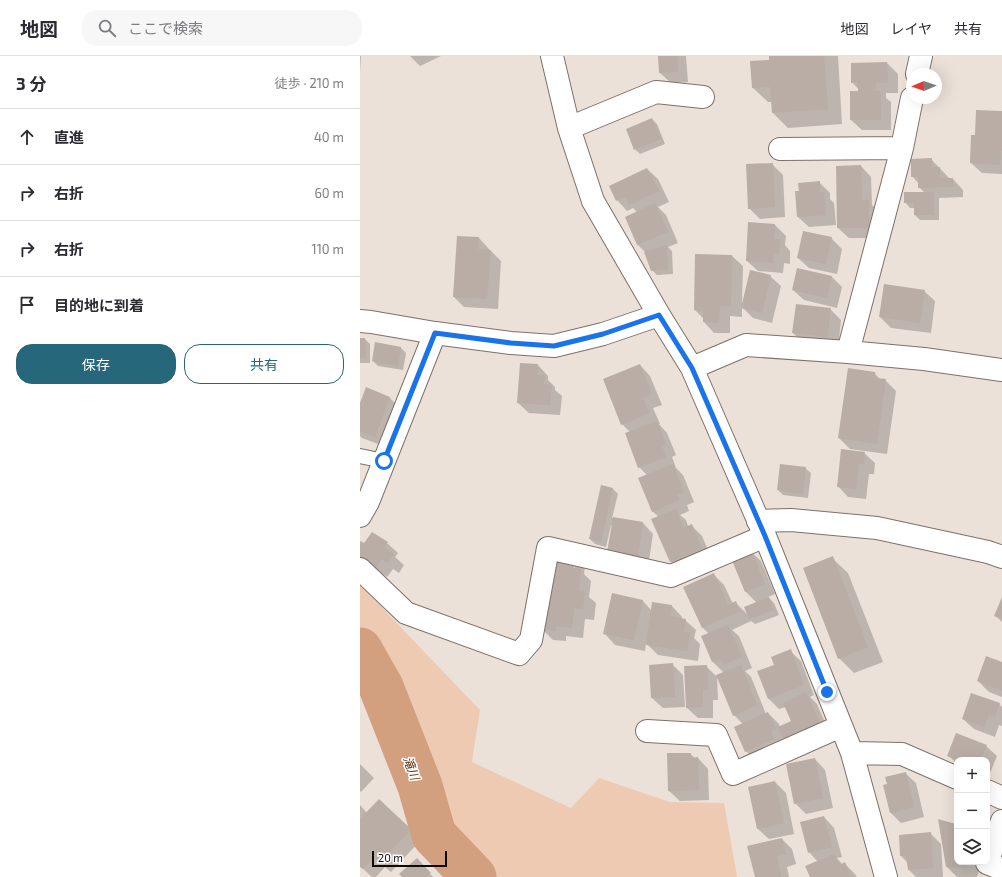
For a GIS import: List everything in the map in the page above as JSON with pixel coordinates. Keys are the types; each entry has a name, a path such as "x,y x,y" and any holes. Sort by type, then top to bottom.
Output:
{"street":[{"path":"552,56 569,128 593,201 659,315 692,368 762,529 852,753 886,877"},
{"path":"919,68 921,56"},
{"path":"569,128 656,92 703,97"},
{"path":"848,352 902,148 911,104"},
{"path":"780,149 902,148"},
{"path":"360,321 511,343 554,346 603,334 659,315"},
{"path":"360,516 368,502 435,333"},
{"path":"692,368 746,345 924,359 1002,370"},
{"path":"360,569 406,613 519,654 531,640 548,548 671,576 762,529 791,520 878,528 988,552 1002,557"},
{"path":"647,731 716,735 733,774 841,726"},
{"path":"852,753 902,754 954,777"},
{"path":"990,792 1002,798"},
{"path":"1002,822 987,863 1002,869"}],"lane":[{"path":"360,456 384,461"}],"shaded area":[{"path":"360,582 387,613 480,710 472,762 571,808 599,778 670,802 724,803 737,877 486,877 465,859 441,831 408,774 360,683"}],"building":[{"path":"658,56 677,56 678,72 659,73"},
{"path":"769,56 824,56 828,109 772,113 770,87 752,88 750,61 769,60"},
{"path":"887,62 888,82 876,83 876,91 881,91 881,120 850,120 850,91 858,91 858,82 851,83 851,63"},
{"path":"976,110 1002,111 1002,151 1000,165 970,163 971,135 975,135"},
{"path":"652,118 661,139 634,150 626,129"},
{"path":"932,158 932,167 940,167 940,178 953,178 953,187 918,188 918,177 911,177 911,159"},
{"path":"773,163 775,207 748,209 746,164"},
{"path":"861,165 862,200 869,200 869,228 837,228 836,166"},
{"path":"647,168 659,191 629,205 625,197 616,201 609,186"},
{"path":"820,181 820,192 824,192 826,215 797,217 795,191 799,191 798,183"},
{"path":"904,192 934,192 934,215 914,215 914,203 904,203"},
{"path":"655,203 668,232 637,245 625,217"},
{"path":"748,222 775,224 774,239 780,239 779,254 774,253 773,263 746,261"},
{"path":"803,231 832,237 826,264 797,258"},
{"path":"457,236 479,237 478,249 491,250 487,299 453,297"},
{"path":"667,245 668,269 651,271 644,252"},
{"path":"695,254 732,255 731,306 720,306 719,323 703,322 703,311 694,310"},
{"path":"797,268 832,276 827,298 792,290"},
{"path":"750,270 771,275 762,313 741,308"},
{"path":"884,284 925,290 920,323 879,317"},
{"path":"796,304 831,308 827,337 792,333"},
{"path":"360,338 365,338 366,358 360,358"},
{"path":"375,342 401,347 398,366 372,361"},
{"path":"520,363 538,364 537,375 545,375 544,384 552,385 550,405 517,403"},
{"path":"640,364 652,394 643,398 650,413 621,425 603,379"},
{"path":"848,368 875,372 876,378 886,379 877,444 838,438"},
{"path":"366,387 390,397 375,437 360,431 360,403"},
{"path":"657,421 666,445 662,446 666,457 638,468 625,433"},
{"path":"841,449 865,452 864,464 859,464 856,489 837,487"},
{"path":"673,464 684,492 677,495 679,500 652,512 638,478"},
{"path":"780,464 806,467 803,494 777,490"},
{"path":"601,485 613,488 601,542 589,539"},
{"path":"676,509 683,528 692,524 702,549 670,562 651,519"},
{"path":"613,517 643,522 638,557 607,552"},
{"path":"372,532 388,542 384,548 394,554 388,563 382,559 376,567 360,557 360,541 364,543"},
{"path":"751,549 765,584 745,592 731,558"},
{"path":"549,553 575,555 574,568 581,569 579,591 585,592 583,609 574,608 572,628 556,626 556,631 541,629"},
{"path":"833,556 868,647 838,659 803,568"},
{"path":"714,573 728,605 736,601 740,611 702,628 683,587"},
{"path":"612,593 643,600 634,640 603,634"},
{"path":"769,597 774,610 749,619 744,607"},
{"path":"1002,597 1002,619 994,616"},
{"path":"652,602 672,605 671,616 686,619 684,632 690,632 687,651 646,645"},
{"path":"728,625 742,657 723,665 720,659 712,662 701,636"},
{"path":"791,649 804,685 768,699 757,671 774,665 771,657"},
{"path":"986,656 1002,662 1002,691 977,681"},
{"path":"673,663 675,697 651,698 649,665"},
{"path":"707,665 708,689 703,690 703,707 686,708 684,666"},
{"path":"741,665 757,705 733,716 716,675"},
{"path":"806,692 820,723 784,740 778,727 791,721 783,703"},
{"path":"971,693 1000,703 995,717 989,715 984,727 962,719"},
{"path":"768,712 776,729 771,731 774,739 745,752 734,727"},
{"path":"956,733 987,745 982,757 954,757 954,759 947,756"},
{"path":"667,753 691,753 691,758 698,757 699,790 668,791"},
{"path":"815,758 823,798 794,804 786,764"},
{"path":"906,772 914,807 890,813 883,785 887,784 885,777"},
{"path":"775,781 784,823 757,829 748,787"},
{"path":"379,799 411,829 379,863 374,857 363,869 360,867 360,819"},
{"path":"824,816 832,847 808,853 800,822"},
{"path":"938,819 954,823 954,865 967,865 966,868 946,867"},
{"path":"931,832 933,868 908,870 906,856 900,856 899,835"},
{"path":"782,838 786,854 777,856 781,877 755,877 747,846"},
{"path":"834,854 840,865 845,862 851,877 810,877 805,866"},
{"path":"417,858 431,873 426,877 402,877 399,874"}],"waterway":[{"name":"滝川","path":"360,650 381,687 420,786 434,835 474,877"}],"route":[{"path":"384,461 435,333 511,343 554,346 603,334 659,315 692,368 765,536 827,692"}]}
